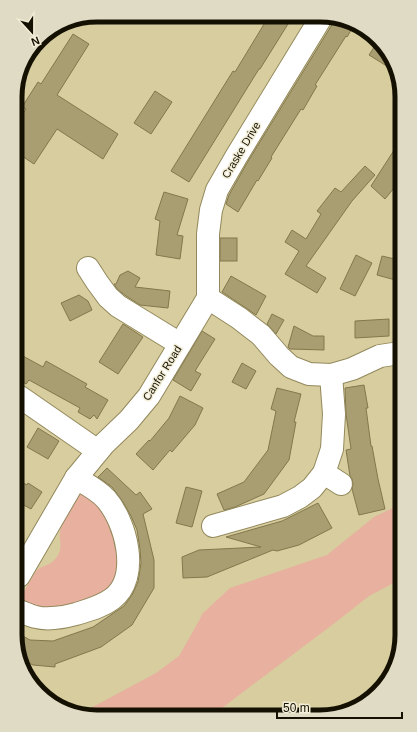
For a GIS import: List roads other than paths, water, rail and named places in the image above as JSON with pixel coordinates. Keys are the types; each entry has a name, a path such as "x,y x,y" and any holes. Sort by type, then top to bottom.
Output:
{"street":[{"name":"Craske Drive","path":"208,298 208,234 211,210 217,190 318,22"},
{"path":"88,268 108,297 118,306 180,344"},
{"name":"Canfor Road","path":"22,564 26,548 76,478 98,451 129,420 149,396 208,298"},
{"path":"208,298 239,318 261,335 279,356 291,367 309,374 331,375 352,369 380,356 395,354"},
{"path":"213,526 283,506 300,497 312,488 332,479 334,414 331,375"},
{"path":"22,398 98,451"},
{"path":"22,612 37,618 46,618 72,615 96,608 113,598 120,590 127,577 129,557 124,534 116,512 105,498 93,488 76,478"}]}
